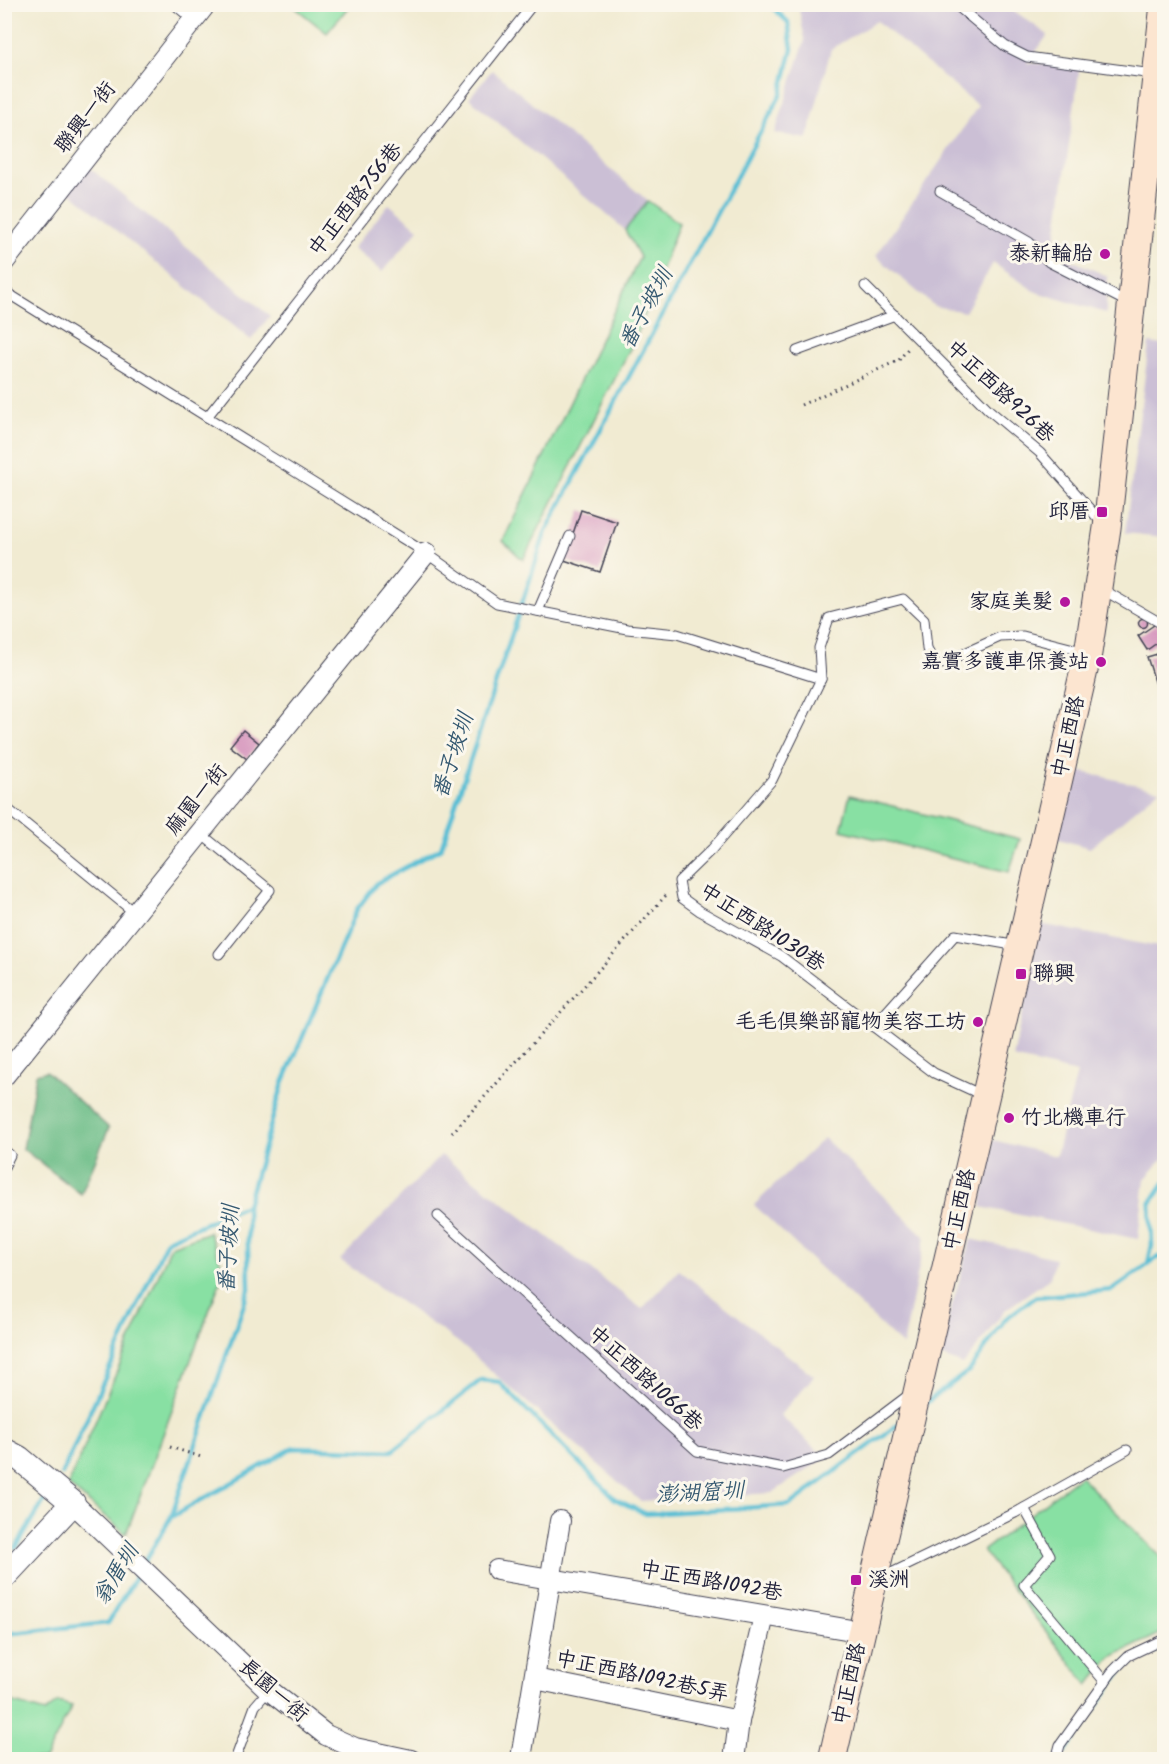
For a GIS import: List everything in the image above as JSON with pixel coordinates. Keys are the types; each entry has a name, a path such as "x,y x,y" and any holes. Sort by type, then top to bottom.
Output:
{"main road":[{"name":"中正西路","path":"832,1760 1088,653 1107,528 1164,4"}],"street":[{"name":"聯興一街","path":"4,262 206,4"},
{"name":"麻園一街","path":"4,1076 426,554"},
{"path":"4,1450 19,1458 73,1503 4,1578"},
{"name":"長園一街","path":"73,1503 269,1690 326,1736 355,1748 411,1760"},
{"path":"521,1758 560,1521"},
{"name":"中正西路1092巷","path":"497,1570 862,1632"},
{"name":"中正西路1092巷5弄","path":"734,1760 739,1721 764,1616"},
{"name":"中正西路1092巷5弄","path":"535,1680 739,1721"}],"lane":[{"path":"174,4 193,20"},
{"name":"中正西路756巷","path":"207,417 533,4"},
{"path":"955,4 1005,46 1027,57 1156,74"},
{"path":"940,191 1029,242 1049,262 1132,304"},
{"name":"中正西路926巷","path":"865,286 989,410 1040,453 1107,528"},
{"path":"4,291 426,554 497,603 510,608 538,611 627,629 678,634 821,679"},
{"path":"797,351 895,315"},
{"path":"538,611 570,536"},
{"path":"1098,587 1164,625"},
{"path":"679,881 712,849 772,780 821,679 819,648 830,618 903,599 924,619 927,649 936,666 1000,637 1023,636 1088,653"},
{"path":"4,806 136,914"},
{"path":"200,833 270,890 219,954"},
{"name":"中正西路1030巷","path":"679,881 682,898 700,911 781,956 934,1073 986,1097"},
{"path":"873,1027 955,935 1020,947"},
{"path":"4,1150 10,1155 4,1167"},
{"name":"中正西路1066巷","path":"438,1216 697,1451 783,1468 829,1455 920,1387"},
{"path":"874,1582 1024,1508 1127,1450"},
{"path":"1024,1508 1050,1555 1024,1585 1104,1682"},
{"path":"1056,1760 1060,1745 1104,1682 1128,1656 1164,1639"},
{"path":"235,1760 255,1706 269,1690"}],"path":[{"path":"801,405 898,360 917,338"},
{"path":"452,1133 679,881"},
{"path":"170,1447 201,1457"}],"shaded area":[{"path":"798,5 1006,5 1048,35 1027,63 1080,65 1054,252 1107,276 1106,313 1036,292 993,263 965,312 934,306 876,256 978,106 877,21 831,49 807,139 775,133 805,40"},
{"path":"492,70 648,201 625,230 469,98"},
{"path":"85,164 270,316 251,340 65,188"},
{"path":"389,204 419,229 382,272 353,248"},
{"path":"1149,343 1164,345 1164,537 1125,533"},
{"path":"1070,769 1159,790 1090,848 1055,838"},
{"path":"1040,924 1164,948 1164,1158 1145,1179 1138,1239 981,1207 993,1140 1056,1156 1077,1073 1013,1058"},
{"path":"824,1138 925,1237 903,1346 754,1205"},
{"path":"441,1155 642,1309 679,1270 814,1376 780,1415 825,1458 772,1493 640,1501 458,1342 340,1260"},
{"path":"971,1239 1055,1258 1050,1278 1005,1310 963,1365 938,1355"}],"green space":[{"path":"292,5 350,5 327,33"},
{"path":"648,201 679,223 637,335 523,560 503,541 640,257 625,230"},
{"path":"850,795 1020,839 1009,872 841,830"},
{"path":"46,1071 109,1128 81,1194 23,1149 36,1074"},
{"path":"209,1232 224,1271 126,1534 68,1485 171,1246"},
{"path":"1080,1476 1164,1560 1164,1632 1111,1657 1088,1685 983,1551"},
{"path":"4,1700 45,1712 58,1702 72,1706 45,1759 5,1759"}],"building":[{"path":"581,510 617,522 600,572 564,560"},
{"path":"1143,618 1148,623 1143,628 1138,623"},
{"path":"1157,623 1164,638 1147,650 1138,636"},
{"path":"1164,652 1164,703 1162,703 1147,657"},
{"path":"243,730 259,743 247,759 230,746"}],"waterway":[{"name":"番子坡圳","path":"144,1563 171,1517 249,1289 247,1205 283,1083 357,909 377,883 441,848 546,531 781,94 792,49 788,22 769,4"},
{"path":"1148,1264 1152,1245 1150,1204 1164,1183"},
{"path":"62,1474 167,1240 247,1205"},
{"name":"澎湖窟圳","path":"926,1403 970,1370 1005,1319 1035,1297 1112,1290 1157,1258 1164,1256"},
{"name":"澎湖窟圳","path":"171,1517 293,1448 392,1451 481,1380 499,1382 615,1499 646,1514 790,1505 900,1423"},
{"path":"16,1548 45,1499"},
{"name":"翁厝圳","path":"4,1634 108,1623 138,1573"},
{"path":"1065,1752 1127,1662 1164,1647"}],"place":[{"name":"泰新輪胎","path":"1105,254"},
{"name":"邱厝","path":"1102,512"},
{"name":"家庭美髮","path":"1065,602"},
{"name":"嘉實多護車保養站","path":"1101,662"},
{"name":"聯興","path":"1021,974"},
{"name":"毛毛俱樂部寵物美容工坊","path":"978,1022"},
{"name":"竹北機車行","path":"1009,1118"},
{"name":"溪洲","path":"856,1580"}]}
